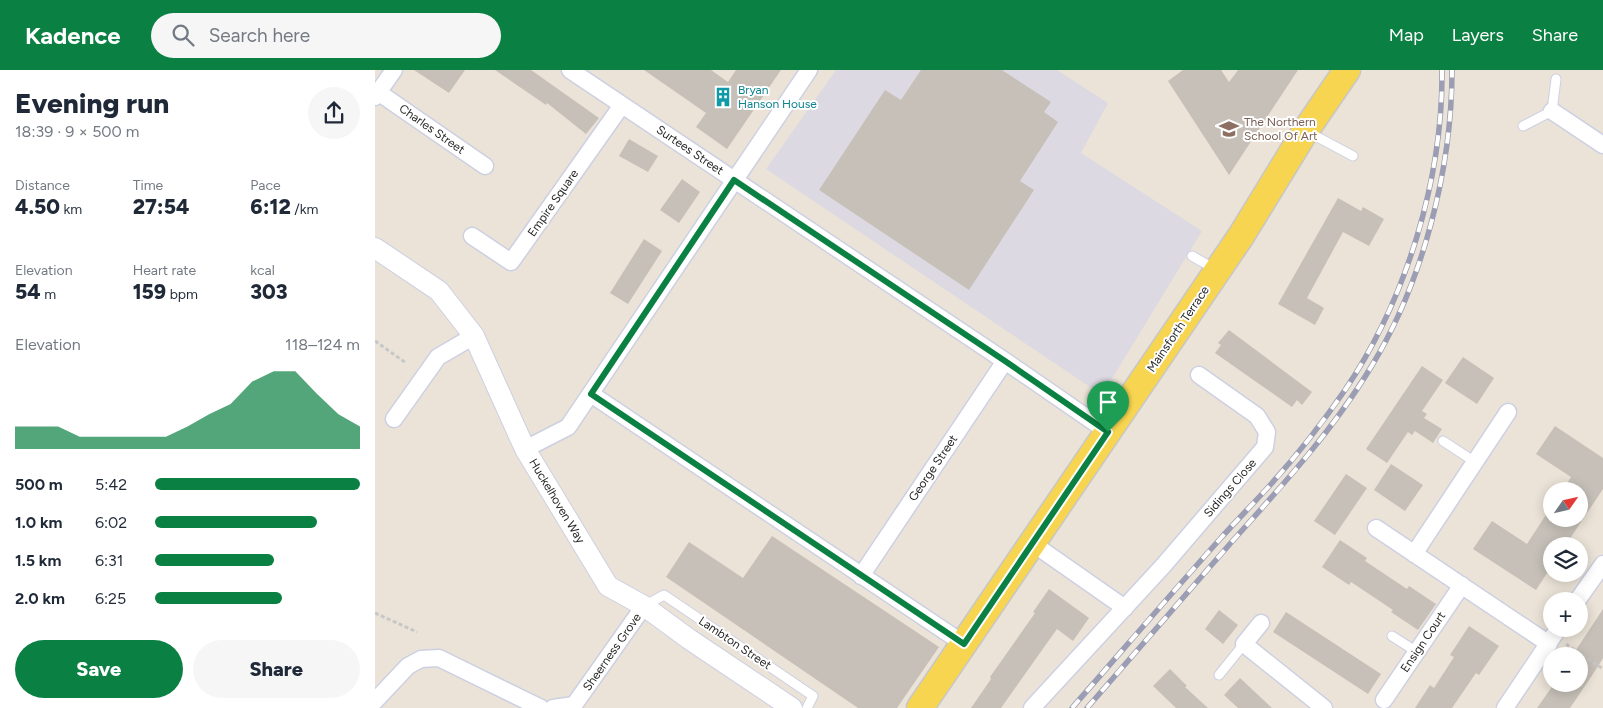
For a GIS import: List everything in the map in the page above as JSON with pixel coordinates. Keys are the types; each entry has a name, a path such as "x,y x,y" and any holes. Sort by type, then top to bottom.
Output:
{"main road":[{"name":"Mainsforth Terrace","path":"920,708 1217,270 1306,130 1347,70"}],"street":[{"path":"377,94 394,70"},
{"name":"Surtees Street","path":"570,70 1108,432"},
{"path":"525,449 568,426 809,70"},
{"name":"Charles Street","path":"377,94 485,166"},
{"name":"Empire Square","path":"472,236 511,262 622,105"},
{"path":"1552,111 1603,145"},
{"name":"Huckelhoven Way","path":"375,248 439,291 474,336 525,449 608,586 645,606 689,639 792,708"},
{"path":"394,419 438,357 474,336"},
{"name":"George Street","path":"861,576 1005,361"},
{"name":"Sidings Close","path":"1033,708 1163,566 1265,447 1267,432 1257,416 1199,375"},
{"path":"591,394 964,644"},
{"path":"1414,554 1508,412"},
{"path":"1376,528 1549,644"},
{"path":"1032,543 1125,608"},
{"path":"1583,592 1603,564"},
{"name":"Ensign Court","path":"1384,700 1462,585"},
{"name":"Sheerness Grove","path":"553,708 574,705 645,606"},
{"path":"1261,623 1244,644 1324,708"},
{"path":"1505,708 1554,637"},
{"path":"375,701 408,666 421,659 439,658 541,708"}],"lane":[{"path":"1523,126 1552,111 1556,79"},
{"path":"1306,130 1353,156"},
{"path":"1192,256 1217,270"},
{"path":"1443,442 1475,462"},
{"name":"Lambton Street","path":"645,606 664,595 813,696 807,708"},
{"path":"1392,636 1417,652"},
{"path":"1219,675 1244,644"}],"path":[{"path":"375,341 406,363"},
{"path":"375,613 417,632"},
{"path":"1566,644 1603,669"}],"shaded area":[{"path":"836,70 1057,70 1108,103 1081,153 1202,231 1102,395 766,169"}],"building":[{"path":"414,70 465,70 449,93"},
{"path":"495,70 531,70 599,118 586,134 547,103 546,105"},
{"name":"Bryan Hanson House","path":"644,70 711,70 728,82 736,70 781,70 727,149 696,127 706,113"},
{"path":"921,70 1002,70 1051,102 1044,112 1058,122 1020,181 1034,190 969,290 819,190 885,90 901,100"},
{"name":"The Northern School Of Art","path":"1183,70 1221,70 1229,82 1238,70 1298,70 1229,175 1168,81"},
{"path":"629,139 658,156 648,172 619,156"},
{"path":"682,179 700,192 679,223 660,210"},
{"path":"1338,198 1361,211 1363,207 1384,219 1369,246 1343,232 1307,298 1324,308 1315,325 1278,304"},
{"path":"644,239 662,251 628,304 610,293"},
{"path":"1229,330 1312,392 1302,405 1297,400 1292,407 1215,353 1221,345 1218,343"},
{"path":"1463,357 1494,378 1477,404 1445,383"},
{"path":"1422,366 1443,380 1422,411 1427,414 1424,418 1442,429 1433,443 1415,431 1412,435 1408,432 1387,463 1366,449"},
{"path":"1555,426 1603,458 1603,489 1588,512 1588,482 1568,482 1571,477 1536,454"},
{"path":"1391,464 1423,485 1405,511 1374,490"},
{"path":"1346,474 1367,488 1335,535 1314,521"},
{"path":"1543,519 1543,528 1577,528 1571,537 1543,537 1543,579 1536,590 1473,549 1492,521 1527,544"},
{"path":"772,536 939,647 897,708 858,708 666,577 689,542 743,578"},
{"path":"1340,540 1367,558 1365,561 1407,589 1409,586 1436,604 1418,630 1391,612 1393,610 1351,582 1349,585 1322,567"},
{"path":"1049,589 1089,618 1073,641 1057,629 1001,708 971,708 991,679 990,677 1035,613 1033,612"},
{"path":"1603,609 1603,658 1588,681 1588,647 1578,647 1585,637 1588,637 1588,632"},
{"path":"1219,610 1238,625 1223,644 1205,629"},
{"path":"1286,612 1381,674 1368,694 1273,632"},
{"path":"1469,626 1499,646 1479,675 1476,673 1452,708 1415,708 1430,685 1434,688 1454,657 1450,655"},
{"path":"1170,669 1187,686 1185,687 1208,708 1176,708 1153,686"},
{"path":"1240,678 1272,708 1238,708 1224,695"},
{"path":"1548,692 1581,692 1570,708 1537,708"}],"railway":[{"path":"1072,708 1201,560 1291,461 1337,402 1367,355 1403,278 1417,237 1436,153 1441,111 1442,70"},
{"path":"1087,708 1286,481 1322,437 1371,367 1406,299 1431,224 1447,146 1452,70"}],"place":[{"name":"Bryan Hanson House","path":"723,97"},
{"name":"The Northern School Of Art","path":"1229,129"}],"route":[{"path":"734,180 1108,432 964,644 591,394 734,180"}]}
